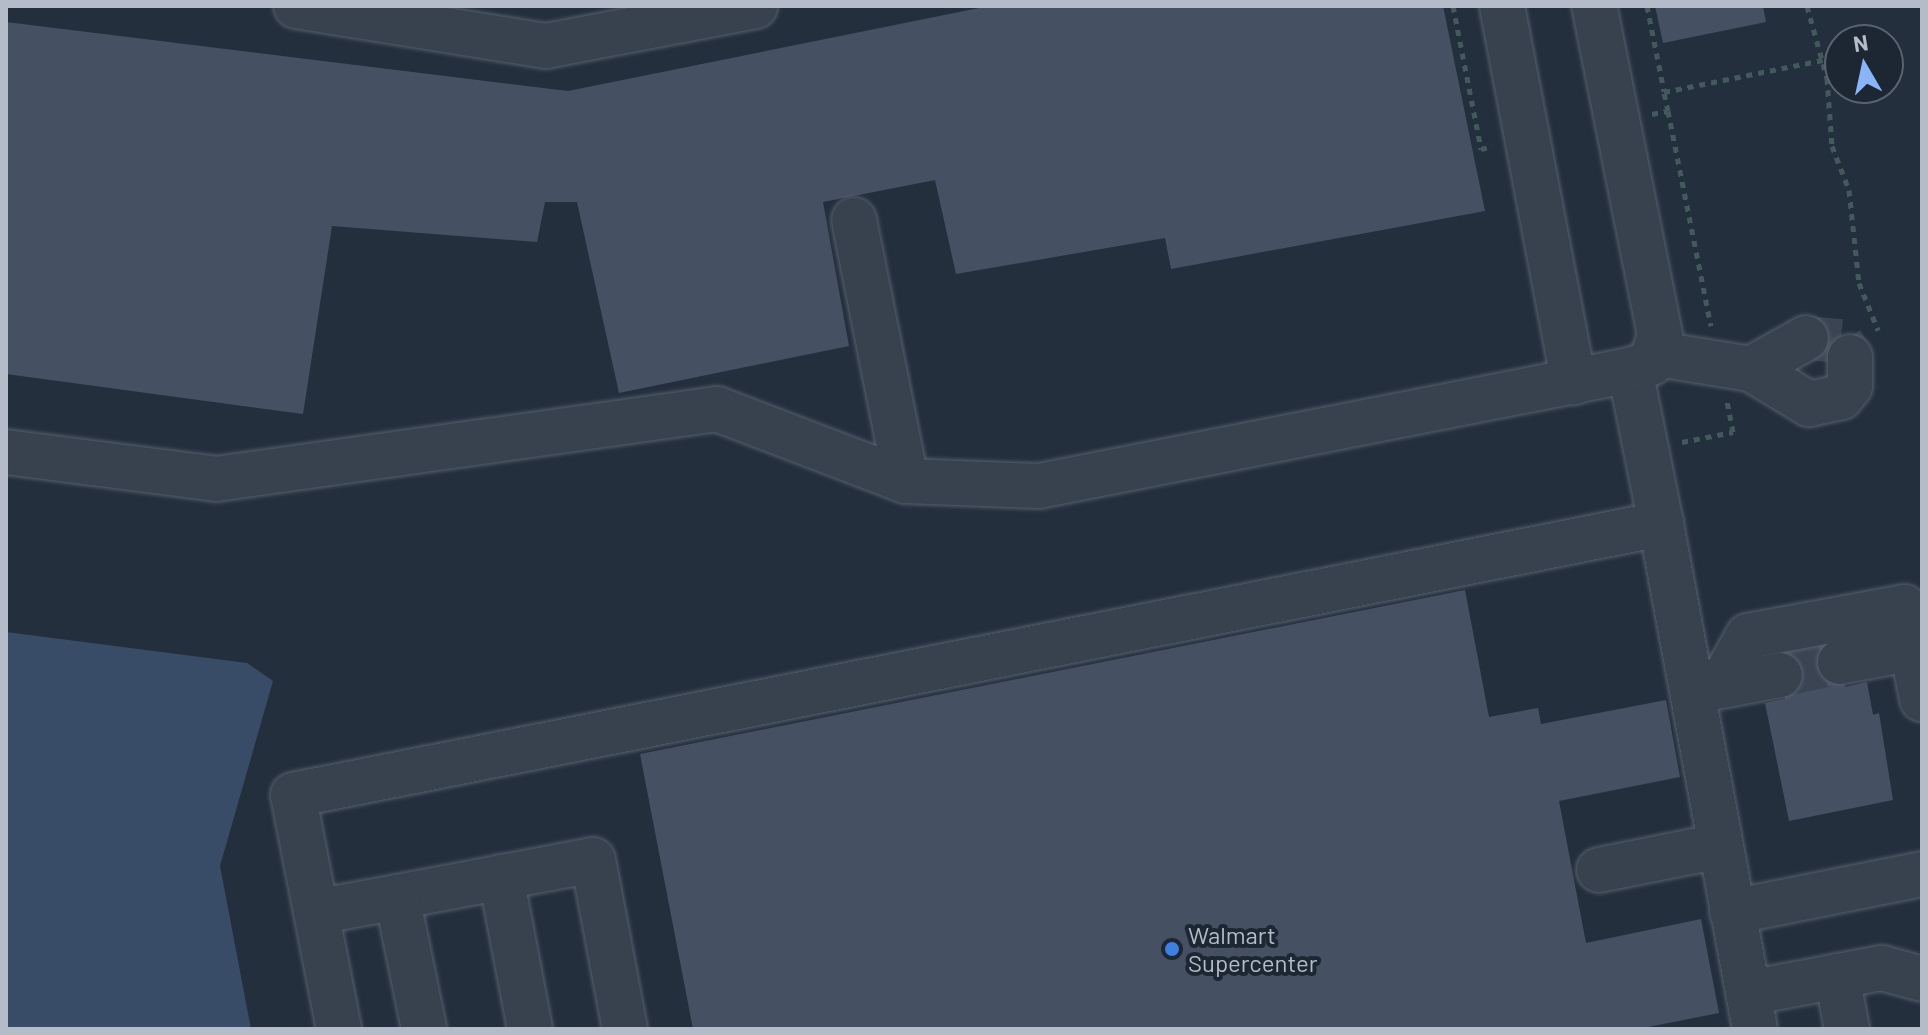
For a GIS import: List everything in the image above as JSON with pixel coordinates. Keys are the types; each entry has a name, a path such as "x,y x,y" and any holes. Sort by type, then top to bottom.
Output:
{"lane":[{"path":"296,6 546,46 755,6"},
{"path":"1502,6 1574,382"},
{"path":"1594,6 1660,335 1644,362 1661,524 1705,689 1719,846 1752,1011 1837,976 1882,968 1922,979"},
{"path":"854,220 906,481"},
{"path":"1735,369 1806,338"},
{"path":"6,452 216,479 717,409 906,481 1039,486 1574,382 1644,362 1735,369 1809,404 1821,403 1850,386 1865,350"},
{"path":"339,1029 293,795 1661,524"},
{"path":"1705,689 1748,636 1904,607 1922,699"},
{"path":"1840,662 1912,648"},
{"path":"1705,689 1780,675"},
{"path":"1599,870 1719,846"},
{"path":"316,912 593,860 625,1029"},
{"path":"1732,912 1922,874"},
{"path":"501,877 530,1029"},
{"path":"397,897 424,1029"},
{"path":"1837,976 1847,1029"}],"path":[{"path":"1647,6 1664,92"},
{"path":"1807,6 1827,78 1832,146 1849,190 1865,350"},
{"path":"1668,111 1735,369 1733,432 1676,443 1679,458"}],"water":[{"path":"6,632 247,663 273,681 220,866 251,1029 6,1029"}],"building":[{"path":"989,6 1443,6 1485,211 1171,269 1165,238 956,274 935,180 823,202 849,346 619,393 577,202 545,202 537,242 332,226 303,414 6,374 6,22 568,91"},
{"path":"1655,6 1763,6 1766,22 1663,43"},
{"path":"1465,590 1489,717 1538,708 1541,724 1666,700 1680,777 1559,801 1586,943 1701,919 1719,1013 1638,1029 693,1029 640,754"},
{"path":"1834,634 1845,687 1867,682 1873,715 1879,713 1893,800 1789,821 1765,703 1785,699 1774,646"}],"tunnel":[{"path":"1806,338 1841,341 1850,357"},
{"path":"1780,675 1840,662"}],"place":[{"name":"Walmart Supercenter","path":"1172,949"}]}
